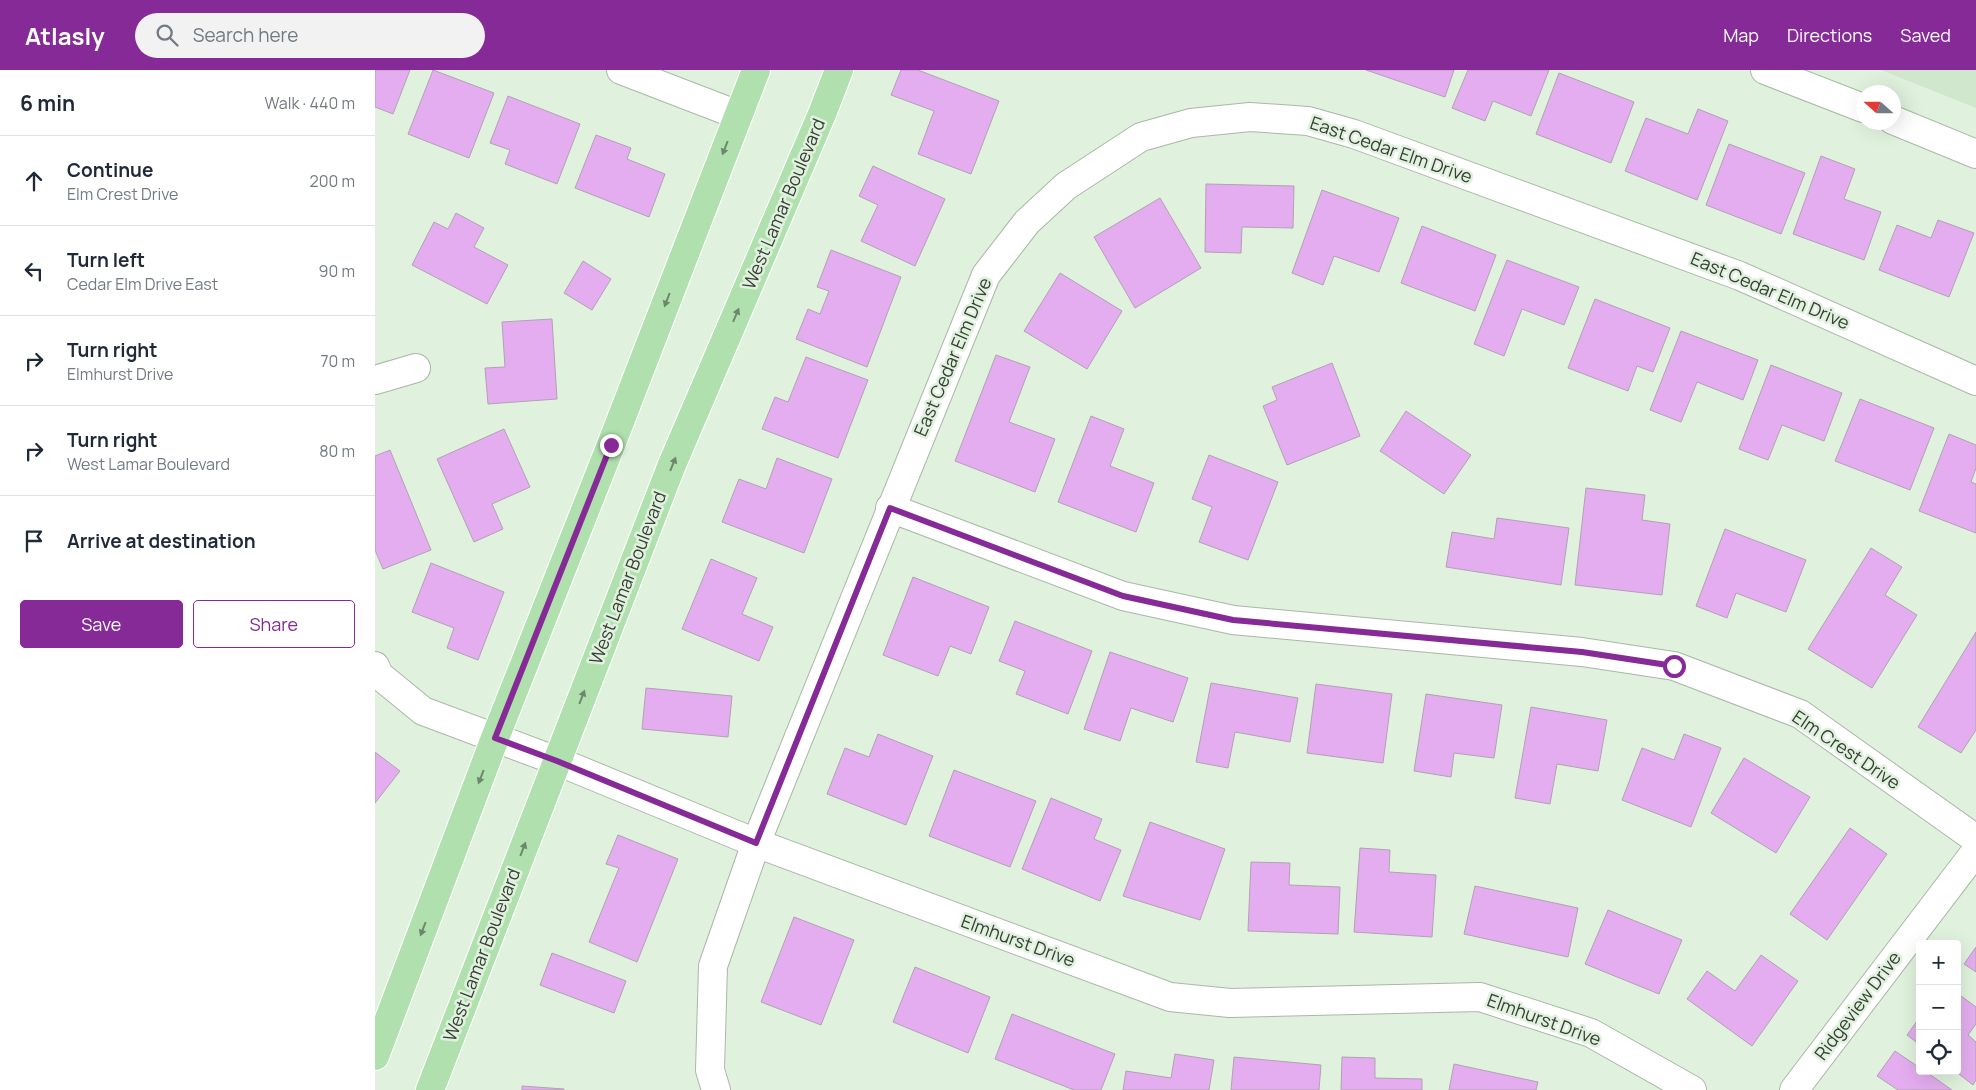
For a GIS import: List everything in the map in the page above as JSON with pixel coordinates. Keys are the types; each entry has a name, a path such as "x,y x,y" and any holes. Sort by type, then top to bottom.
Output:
{"main road":[{"path":"375,1056 495,738 756,70"},
{"name":"West Lamar Boulevard","path":"430,1090 671,467 839,70"}],"street":[{"path":"621,70 737,115"},
{"path":"1765,70 1823,80 1856,103"},
{"name":"East Cedar Elm Drive","path":"716,1090 710,1070 713,966 756,843 890,508 986,275 1021,230 1066,186 1141,137 1191,123 1250,117 1309,121 1354,134 1740,276 1976,381"},
{"path":"1901,123 1976,154"},
{"path":"375,380 416,368"},
{"name":"Elm Crest Drive","path":"890,508 1123,596 1233,620 1582,652 1674,666 1800,714 1976,839"},
{"name":"Elmhurst Drive","path":"375,666 379,675 423,711 557,761 756,843 1170,997 1230,1003 1480,997 1591,1033 1692,1090"},
{"name":"Ridgeview Drive","path":"1794,1090 1976,850"}],"shaded area":[{"path":"1881,70 1976,70 1976,108"}],"building":[{"path":"375,70 410,70 393,114 375,107"},
{"path":"433,70 494,93 469,158 408,134"},
{"path":"901,70 918,70 999,101 971,174 918,154 934,111 891,95"},
{"path":"1366,70 1454,70 1445,97"},
{"path":"1468,70 1549,70 1531,116 1493,101 1485,121 1452,108"},
{"path":"1559,73 1634,102 1611,163 1536,134"},
{"path":"508,96 580,124 557,184 505,164 510,150 490,143"},
{"path":"1698,109 1728,121 1697,200 1625,171 1646,118 1688,134"},
{"path":"596,135 631,148 627,159 665,174 649,217 575,188"},
{"path":"1729,144 1805,173 1781,234 1706,205"},
{"path":"1821,156 1855,169 1844,199 1881,212 1864,260 1793,234"},
{"path":"873,166 945,199 915,266 861,241 878,205 859,196"},
{"path":"1206,184 1294,186 1293,228 1242,227 1241,253 1205,252"},
{"path":"1322,190 1399,218 1379,272 1334,256 1323,285 1292,273"},
{"path":"1160,198 1201,268 1135,308 1094,237"},
{"path":"456,213 484,228 474,247 508,265 487,304 412,265 434,222 448,229"},
{"path":"1938,220 1974,233 1949,297 1879,270 1897,225 1931,238"},
{"path":"1422,226 1496,255 1475,311 1401,283"},
{"path":"831,250 901,277 867,367 796,339 808,309 820,314 829,291 817,287"},
{"path":"1507,260 1579,287 1564,325 1522,309 1504,356 1474,344"},
{"path":"583,261 611,279 592,310 564,293"},
{"path":"1060,273 1122,311 1087,369 1024,331"},
{"path":"1595,299 1670,328 1653,372 1637,366 1628,391 1568,368"},
{"path":"552,319 557,399 488,404 485,368 505,367 502,322"},
{"path":"1681,331 1758,360 1743,400 1697,382 1681,422 1650,410"},
{"path":"996,355 1030,367 1009,422 1055,439 1035,492 955,461"},
{"path":"806,357 868,380 838,458 762,429 775,397 788,402"},
{"path":"1332,363 1360,436 1287,465 1263,406 1277,400 1272,387"},
{"path":"1771,365 1842,393 1824,441 1782,425 1768,460 1739,449"},
{"path":"1860,399 1934,428 1910,490 1835,461"},
{"path":"1406,411 1471,455 1444,494 1380,451"},
{"path":"1091,416 1124,429 1110,466 1154,483 1136,532 1058,502"},
{"path":"504,429 530,487 492,504 503,529 474,542 437,459"},
{"path":"1949,434 1976,445 1976,468 1971,482 1976,484 1976,533 1919,511"},
{"path":"390,450 431,550 383,569 375,550 375,456"},
{"path":"1209,455 1278,482 1248,560 1199,542 1212,507 1192,499"},
{"path":"777,458 832,479 804,553 722,522 739,479 766,489"},
{"path":"1586,488 1645,495 1642,520 1670,524 1662,595 1575,585"},
{"path":"1497,518 1569,528 1561,585 1446,567 1452,532 1494,539"},
{"path":"1725,529 1806,560 1786,612 1736,593 1727,618 1696,606"},
{"path":"1871,548 1902,567 1885,595 1917,615 1872,688 1808,649"},
{"path":"711,559 757,578 742,614 773,627 759,661 682,629"},
{"path":"431,563 504,592 478,660 447,648 454,628 412,612"},
{"path":"913,577 989,607 971,654 950,646 938,676 883,655"},
{"path":"1015,621 1092,651 1068,714 1016,694 1025,671 999,661"},
{"path":"1976,632 1976,730 1961,753 1918,727"},
{"path":"1110,652 1188,678 1173,722 1131,708 1120,741 1084,729"},
{"path":"1211,683 1298,698 1290,742 1235,732 1228,768 1196,762"},
{"path":"1316,684 1392,694 1383,763 1307,753"},
{"path":"646,688 732,696 728,737 642,729"},
{"path":"1426,694 1502,705 1494,758 1454,753 1451,777 1414,771"},
{"path":"1531,707 1607,720 1598,771 1557,764 1550,804 1515,798"},
{"path":"878,734 933,756 906,825 827,794 845,748 869,757"},
{"path":"1684,734 1721,748 1691,827 1622,800 1642,748 1674,760"},
{"path":"375,752 400,771 375,803"},
{"path":"1744,758 1810,797 1776,853 1711,813"},
{"path":"954,770 1036,801 1010,867 929,836"},
{"path":"1051,798 1102,819 1094,839 1121,850 1100,901 1022,869"},
{"path":"1150,822 1225,849 1200,920 1123,896"},
{"path":"1850,828 1887,854 1827,940 1790,914"},
{"path":"618,835 678,859 637,962 589,942 619,868 606,864"},
{"path":"1360,848 1390,850 1389,872 1436,875 1432,937 1354,932"},
{"path":"1251,862 1290,863 1289,885 1340,887 1338,934 1248,931"},
{"path":"1475,886 1578,908 1568,957 1464,934"},
{"path":"1608,910 1682,940 1659,994 1585,964"},
{"path":"794,917 854,940 821,1025 761,1002"},
{"path":"1976,947 1976,972 1964,964"},
{"path":"552,953 626,981 614,1013 540,985"},
{"path":"1761,955 1798,981 1752,1046 1687,999 1707,971 1735,991"},
{"path":"915,967 990,997 968,1053 893,1022"},
{"path":"1961,996 1976,1007 1976,1024 1968,1035 1976,1042 1976,1080 1973,1085 1960,1075"},
{"path":"1012,1014 1115,1054 1101,1090 1074,1090 995,1059"},
{"path":"1916,1023 1916,1042 1907,1035"},
{"path":"1895,1051 1916,1065 1916,1075 1931,1075 1952,1090 1898,1090 1877,1076"},
{"path":"1175,1054 1214,1060 1209,1090 1123,1090 1126,1071 1171,1078"},
{"path":"1234,1057 1321,1065 1319,1090 1231,1090"},
{"path":"1342,1057 1375,1058 1375,1078 1422,1079 1422,1090 1341,1090"},
{"path":"1454,1064 1538,1082 1536,1090 1449,1090"},
{"path":"522,1086 564,1089 564,1090 522,1090"}],"route":[{"path":"611,445 495,738 557,761 756,843 890,508 1123,596 1233,620 1582,652 1674,666"}]}
